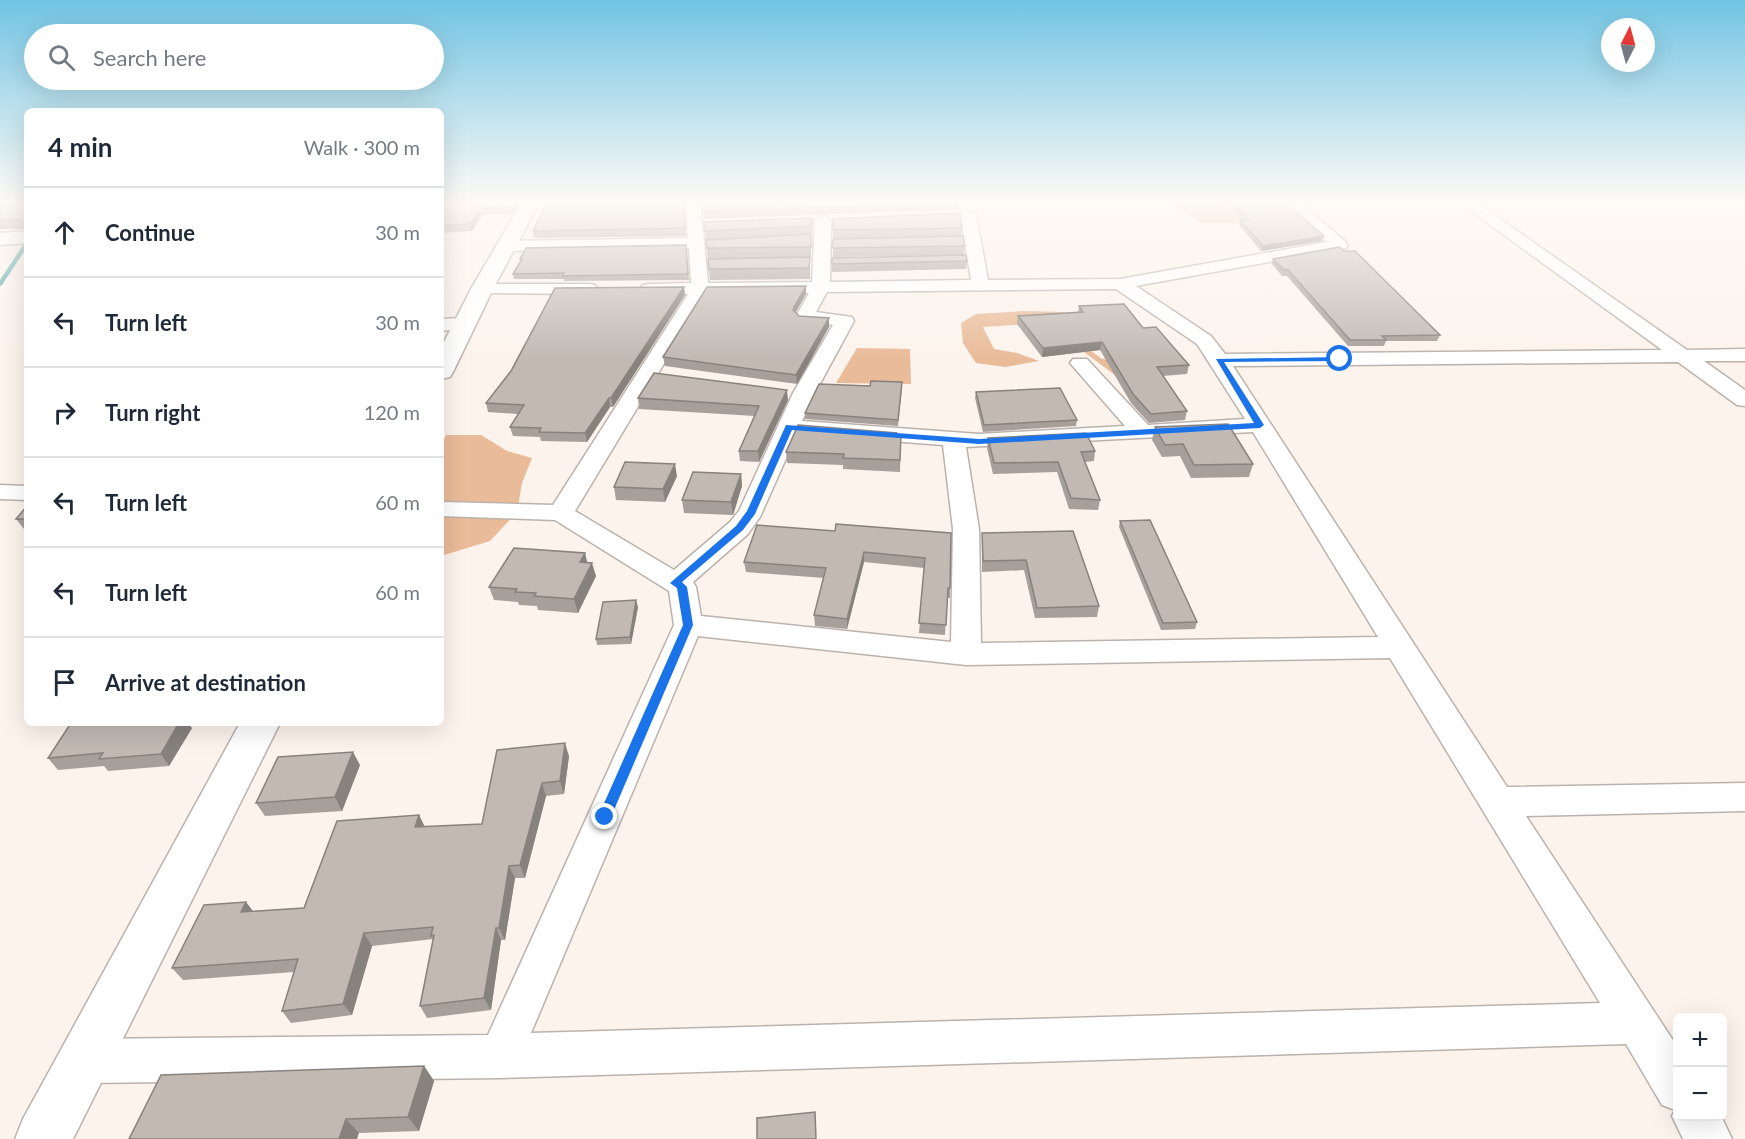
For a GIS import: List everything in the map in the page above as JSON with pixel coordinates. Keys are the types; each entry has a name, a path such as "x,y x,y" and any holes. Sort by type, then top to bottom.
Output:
{"street":[{"path":"444,366 503,253"},
{"path":"561,513 700,288 703,264 701,253"},
{"path":"675,583 739,528 752,512 804,393 845,321 805,316 821,287 823,253"},
{"path":"968,253 980,285"},
{"path":"631,289 1120,284 1294,253"},
{"path":"1538,253 1745,400"},
{"path":"1120,284 1204,340 1219,360 1673,1083"},
{"path":"483,290 608,289"},
{"path":"444,325 465,324"},
{"path":"1219,360 1745,355"},
{"path":"1080,363 1142,432"},
{"path":"648,373 670,376"},
{"path":"782,390 804,393"},
{"path":"789,427 979,441 1260,425"},
{"path":"954,440 966,529 966,654"},
{"path":"444,509 561,513 682,587 688,625 500,1056"},
{"path":"688,625 966,654 1399,647"},
{"path":"43,1139 258,726"},
{"path":"1497,802 1745,797"},
{"path":"84,1062 500,1056 1636,1023"},
{"path":"1698,1121 1709,1139"}],"shaded area":[{"path":"1025,311 1063,312 1077,327 1083,345 1102,359 1143,361 1119,378 1045,323 983,327 994,349 1017,353 1039,361 1005,367 976,363 963,343 961,323 976,314"},
{"path":"857,348 910,349 911,384 836,383"},
{"path":"446,435 481,435 507,451 532,458 522,483 517,512 490,541 444,555 444,439"}],"building":[{"path":"523,253 687,253 688,274 563,276 564,273 513,274 522,259 520,259"},
{"path":"1305,253 1357,253 1440,335 1382,336 1386,340 1350,340 1288,270 1284,270 1273,259"},
{"path":"966,255 967,261 832,264 832,258"},
{"path":"810,257 809,268 709,269 708,259"},
{"path":"806,286 793,310 799,316 829,318 796,375 663,357 707,287"},
{"path":"684,287 611,398 585,433 539,432 541,428 510,427 524,405 486,403 511,371 555,288"},
{"path":"1124,304 1143,328 1156,327 1189,365 1157,367 1187,411 1151,414 1133,394 1102,342 1043,348 1018,316 1083,312 1079,306"},
{"path":"654,373 787,390 758,451 739,451 759,406 638,398"},
{"path":"871,381 902,382 898,420 805,413 819,384 870,386"},
{"path":"1060,388 1077,420 984,425 976,392"},
{"path":"1228,424 1253,464 1194,465 1183,444 1165,445 1155,427"},
{"path":"798,425 897,433 901,435 900,460 843,458 844,454 786,452"},
{"path":"1086,433 1095,451 1081,452 1100,500 1071,498 1058,462 994,463 988,438"},
{"path":"625,462 675,464 663,489 614,487"},
{"path":"693,472 741,474 731,502 682,500"},
{"path":"24,510 24,519 16,519"},
{"path":"1150,520 1197,622 1163,623 1120,521"},
{"path":"836,524 951,533 950,588 948,588 946,625 919,623 925,558 864,552 847,619 814,615 826,568 744,562 757,525 835,531"},
{"path":"1073,531 1099,606 1037,608 1026,560 983,561 982,533"},
{"path":"514,548 585,553 580,562 592,563 574,599 534,596 536,593 489,587"},
{"path":"636,600 630,637 596,639 603,602"},
{"path":"69,726 177,726 161,754 99,759 103,753 48,758"},
{"path":"565,743 560,781 542,783 520,865 509,866 484,998 420,1006 434,935 431,936 433,927 364,933 343,1004 282,1011 298,959 172,968 204,905 246,902 241,912 304,908 337,821 419,815 415,827 482,824 497,750"},
{"path":"353,752 335,797 256,803 278,757"},
{"path":"424,1066 408,1117 346,1119 339,1139 129,1139 161,1075"},
{"path":"815,1112 816,1139 757,1139 757,1118"}],"waterway":[{"path":"0,284 20,253"}],"route":[{"path":"605,817 688,625 682,587 675,583 739,528 752,512 789,427 979,441 1260,425 1219,360 1340,359"}]}
